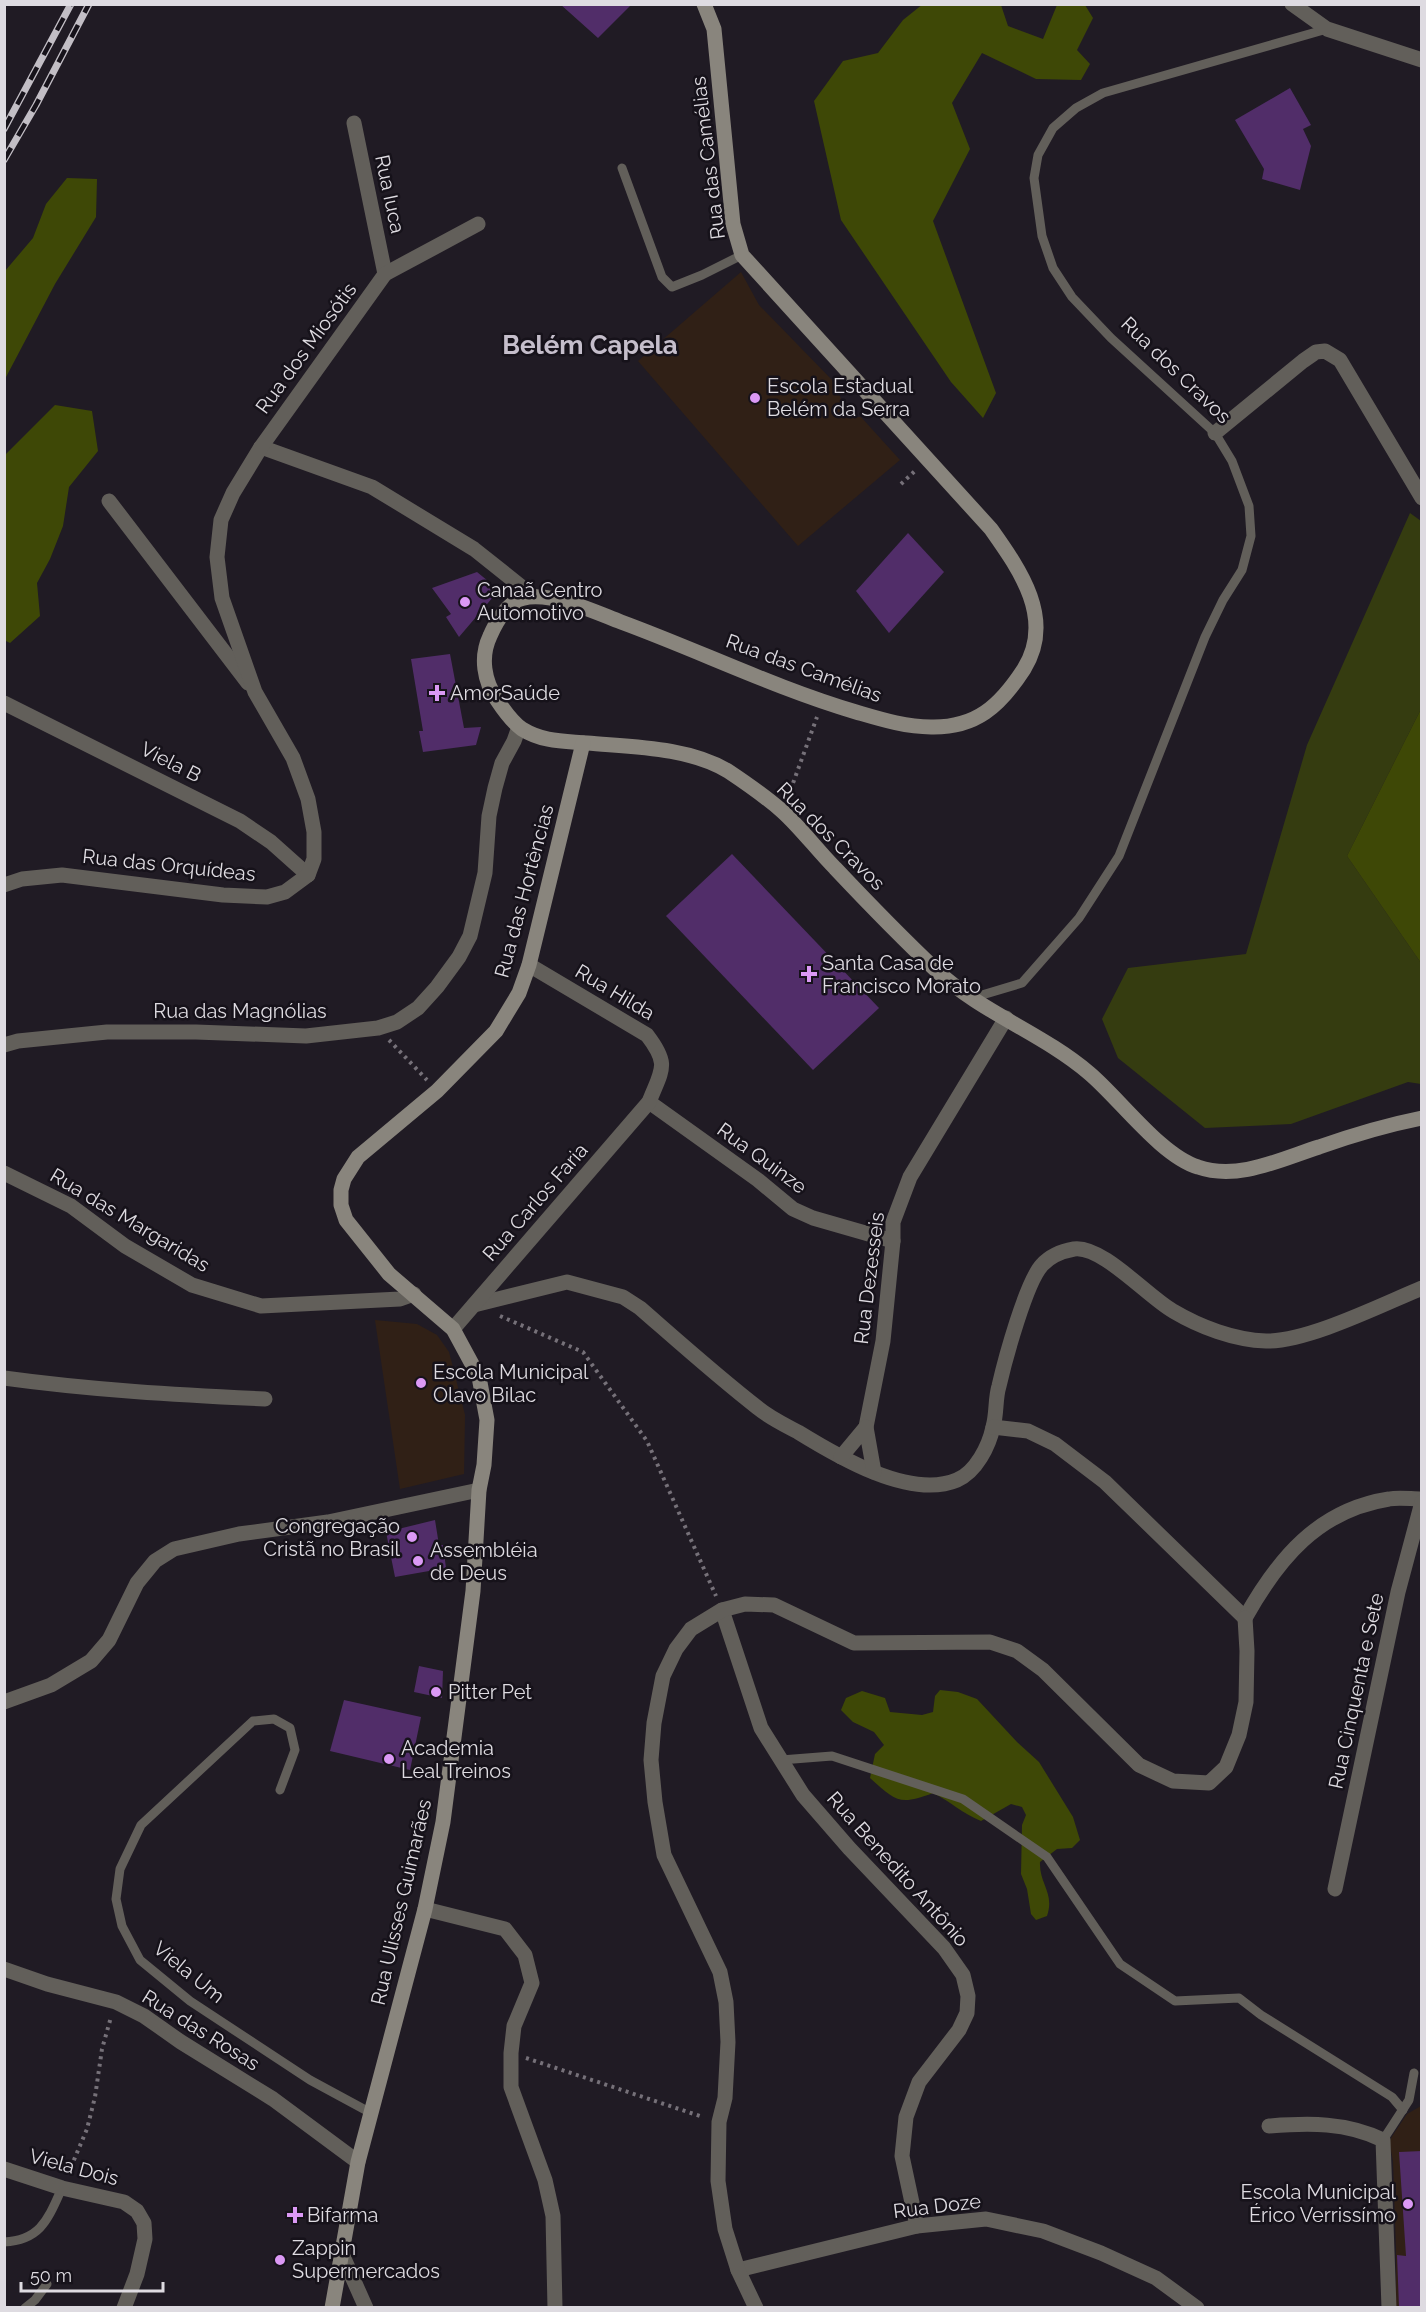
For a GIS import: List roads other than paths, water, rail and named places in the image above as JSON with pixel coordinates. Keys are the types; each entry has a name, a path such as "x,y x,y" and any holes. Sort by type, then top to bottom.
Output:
{"main road":[{"name":"Rua das Camélias","path":"533,596 580,606 822,702 892,722 926,728 955,726 975,720 993,707 1016,682 1032,655 1036,640 1033,604 1019,570 991,529 742,255 733,224 714,29 704,4"},
{"name":"Rua dos Cravos","path":"533,596 520,598 498,619 483,651 484,668 493,694 519,727 550,741 684,754 724,768 783,812 916,950 970,999 1006,1018 1079,1064 1103,1085 1139,1124 1173,1154 1196,1167 1227,1172 1265,1166 1344,1139 1422,1118"},
{"name":"Rua das Hortências","path":"453,1329 389,1274 346,1220 340,1190 358,1157 437,1091 496,1031 519,993 529,965 583,743"},
{"name":"Rua Ulisses Guimarães","path":"332,2307 358,2162 424,1909 442,1822 457,1722 473,1592 479,1490 484,1465 487,1420 479,1377 453,1329"}],"street":[{"path":"1292,4 1327,29 1422,60"},
{"name":"Rua Iuca","path":"354,123 386,274"},
{"path":"386,274 478,224"},
{"name":"Rua dos Miosótis","path":"261,447 386,274"},
{"path":"1215,433 1303,361 1316,352 1325,351 1340,360 1422,498"},
{"path":"255,692 222,598 217,557 221,520 233,493 261,447 372,487 474,549 533,596"},
{"path":"109,501 255,692 293,758 308,799 315,832 314,859 308,875"},
{"name":"Viela B","path":"4,703 240,821 272,842 308,875"},
{"name":"Rua das Magnólias","path":"4,1045 18,1041 107,1032 306,1036 378,1028 397,1022 418,1008 459,957 470,936 485,873 489,816 495,788 502,763 519,727"},
{"name":"Rua das Orquídeas","path":"4,885 22,879 62,874 223,895 267,897 285,892 308,875"},
{"name":"Rua Hilda","path":"529,965 647,1035 658,1049 662,1060 660,1074 649,1102"},
{"name":"Rua Dezesseis","path":"874,1473 866,1427 883,1341 893,1222 910,1177 1006,1018"},
{"name":"Rua Quinze","path":"649,1102 758,1180 793,1209 813,1218 893,1241"},
{"name":"Rua Carlos Faria","path":"453,1329 649,1102"},
{"name":"Rua das Margaridas","path":"4,1173 71,1206 125,1246 192,1285 261,1306 400,1299 414,1294"},
{"path":"474,1305 567,1282 623,1297 640,1308 760,1410 841,1457 874,1473 917,1484 939,1485 957,1480 971,1471 984,1451 993,1427 998,1387 1029,1286 1042,1264 1061,1252 1078,1248 1102,1256 1172,1310 1204,1327 1234,1336 1265,1341 1291,1339 1422,1288"},
{"path":"4,1378 128,1392 265,1399"},
{"name":"Rua Dezesseis","path":"841,1457 866,1427"},
{"path":"993,1427 1029,1431 1063,1450 1105,1482 1245,1618"},
{"path":"4,1702 51,1685 91,1661 109,1640 136,1584 155,1561 174,1549 239,1534 328,1522 479,1490"},
{"path":"755,2307 738,2270 725,2229 718,2181 719,2122 725,2098 729,2042 726,2002 720,1972 664,1855 651,1760 654,1723 663,1677 676,1649 691,1629 722,1610 745,1605 774,1605 854,1642 990,1642 1017,1651 1043,1670 1139,1765 1173,1781 1209,1784 1226,1767 1239,1735 1246,1702 1245,1618 1290,1551 1314,1530 1356,1507 1390,1498 1422,1501"},
{"name":"Rua Cinquenta e Sete","path":"1335,1888 1398,1592 1422,1501"},
{"name":"Rua Benedito Antônio","path":"722,1610 761,1728 803,1795 849,1848 944,1948 963,1976 968,1996 967,2013 959,2030 919,2082 906,2117 902,2156 917,2226"},
{"path":"424,1909 505,1929 525,1955 532,1983 514,2026 511,2087 545,2180 553,2216 555,2307"},
{"name":"Rua das Rosas","path":"4,1969 47,1984 116,2002 144,2016 181,2042 273,2099 358,2162"},
{"path":"1269,2126 1309,2123 1335,2125 1356,2129 1383,2140 1389,2307"},
{"name":"Viela Dois","path":"4,2169 62,2188 124,2202 137,2211 144,2223 145,2239 137,2274 124,2307"},
{"name":"Rua Doze","path":"738,2270 917,2226 986,2219 1043,2231 1101,2253 1156,2278 1197,2307"},
{"path":"342,2254 366,2307"}],"lane":[{"name":"Rua dos Cravos","path":"970,999 1022,983 1079,918 1119,856 1205,637 1222,600 1242,570 1251,536 1249,506 1232,460 1215,433 1111,338 1072,297 1053,268 1042,236 1034,178 1038,155 1053,128 1076,108 1103,93 1327,29"},
{"path":"622,168 662,277 672,287 742,255"},
{"name":"Viela Um","path":"280,1790 295,1750 290,1728 274,1719 253,1721 141,1825 120,1869 116,1899 122,1926 141,1959 190,2001 310,2080 371,2113"},
{"path":"781,1760 832,1756 963,1799 1047,1857 1120,1964 1175,2001 1239,1998 1261,2015 1392,2097 1403,2110"},
{"path":"1383,2140 1412,2093 1414,2073"},
{"path":"4,2242 34,2236 45,2222 62,2188"},
{"path":"25,2307 35,2300 47,2284"}],"railway":[{"path":"4,129 71,4"},
{"path":"4,160 89,4"}],"place":[{"name":"Escola Estadual Belém da Serra","path":"755,398"},
{"name":"Canaã Centro Automotivo","path":"465,602"},
{"name":"AmorSaúde","path":"437,693"},
{"name":"Santa Casa de Francisco Morato","path":"809,974"},
{"name":"Escola Municipal Olavo Bilac","path":"421,1383"},
{"name":"Congregação Cristã no Brasil","path":"412,1537"},
{"name":"Assembléia de Deus","path":"418,1561"},
{"name":"Pitter Pet","path":"436,1692"},
{"name":"Academia Leal Treinos","path":"389,1759"},
{"name":"Escola Municipal Érico Verrissímo","path":"1408,2204"},
{"name":"Bifarma","path":"295,2215"},
{"name":"Zappin Supermercados","path":"280,2260"}],"district":[{"name":"Belém Capela","path":"590,345"}]}
